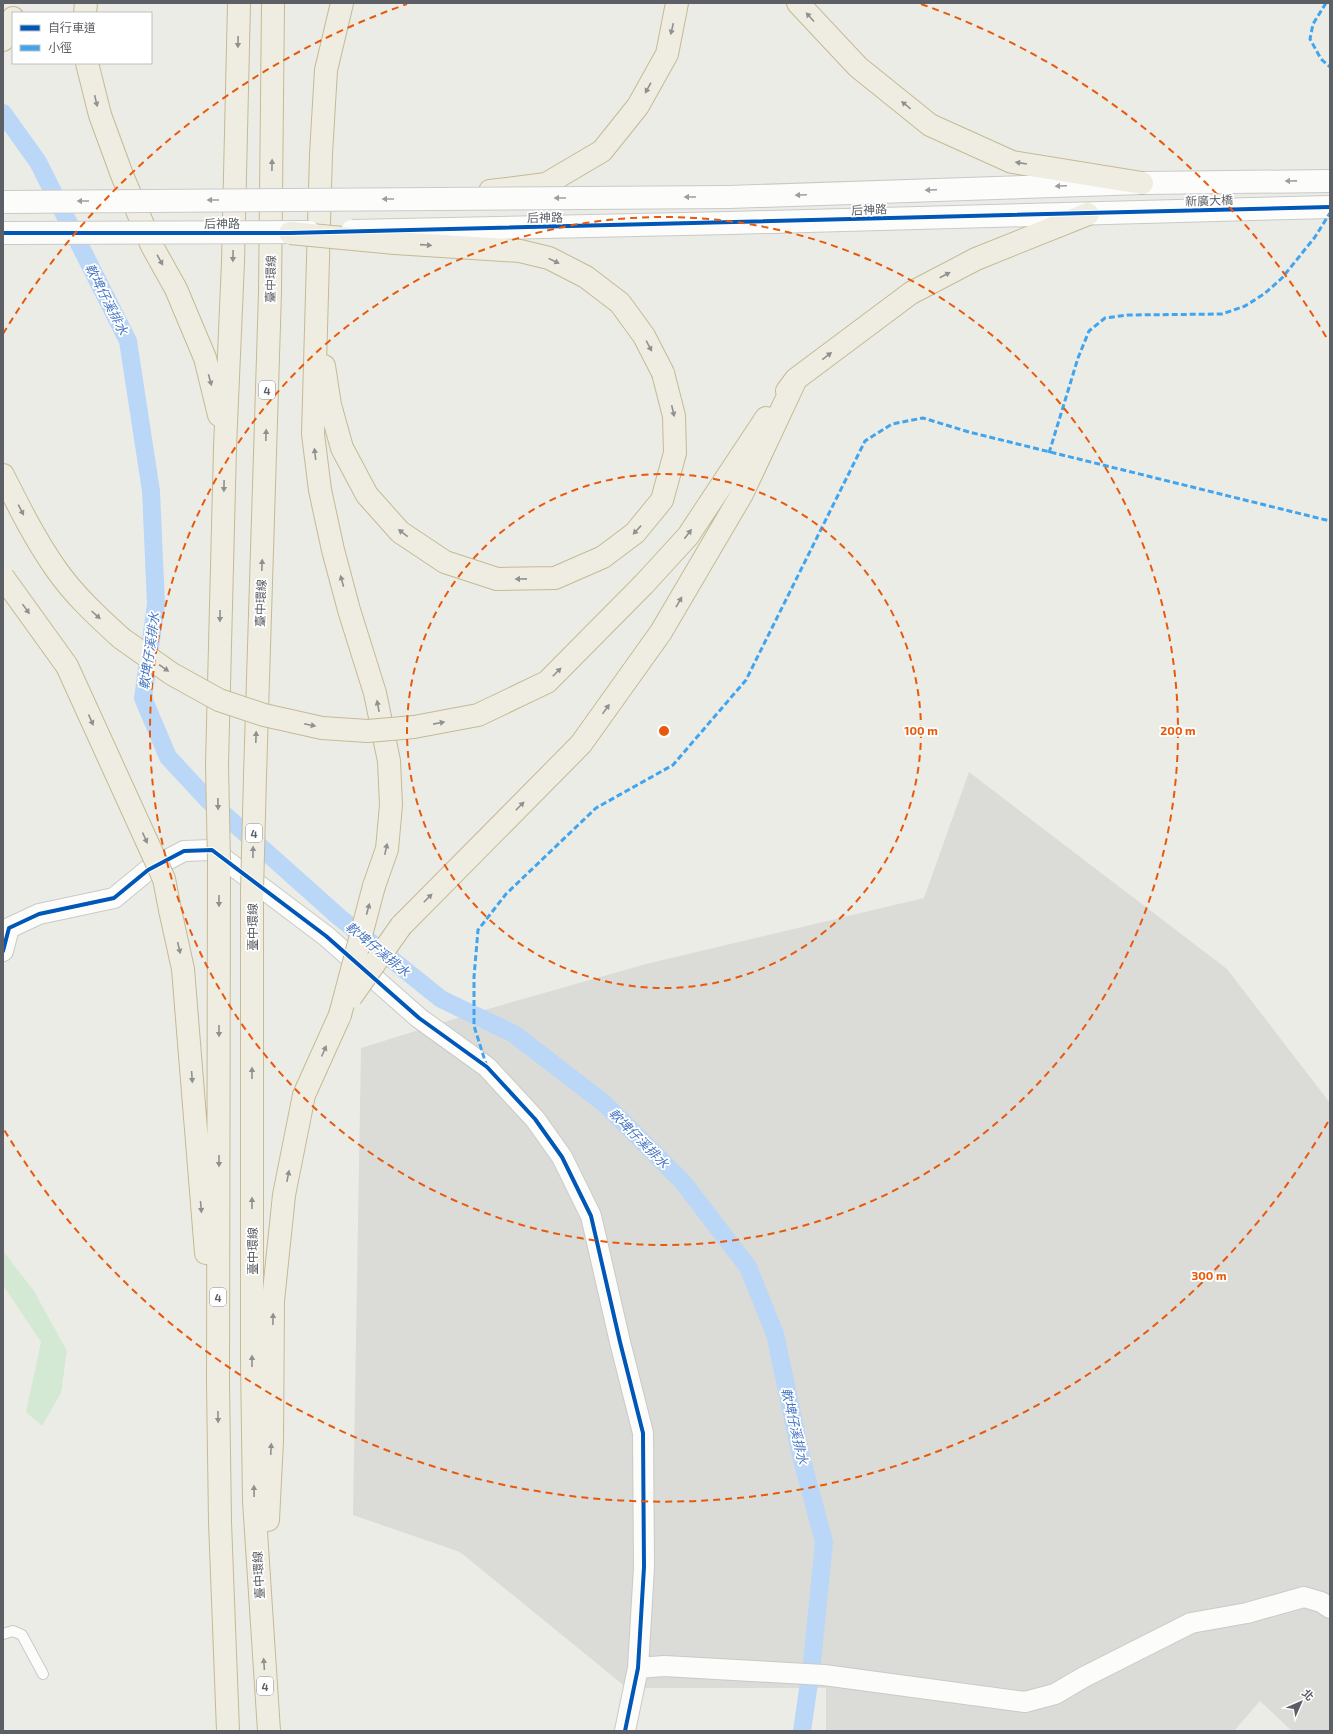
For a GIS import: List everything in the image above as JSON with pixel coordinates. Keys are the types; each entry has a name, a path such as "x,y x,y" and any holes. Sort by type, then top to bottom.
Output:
{"highway":[{"path":"16,12 20,3"},
{"name":"4","path":"228,1731 220,1530 218,1383 219,862 217,766 224,448 233,262 239,3"},
{"name":"臺中環線","path":"269,1731 254,1501 252,891 270,292 273,3"},
{"path":"333,3 326,70 321,154 313,434 320,490 333,550 349,610 375,693 389,761 390,805 386,849 374,886 340,1015"},
{"path":"326,70 342,3"},
{"path":"416,199 546,184 602,151 638,106 667,54 677,3"},
{"path":"798,3 858,67 930,125 1012,162 1142,184"},
{"path":"87,64 100,115 122,175 152,246 176,289 205,358 217,405 224,448"},
{"path":"3,475 28,523 56,570 86,606 121,638 172,674 218,700 264,715 322,728 368,731 414,727 478,715 547,682 644,584 688,536 754,435 796,379 911,294 976,259 1088,214"},
{"path":"290,233 395,243 520,251 549,258 586,277 620,303 644,336 663,373 674,416 675,453 662,500 635,533 603,557 555,578 497,579 445,562 400,532 367,495 342,448 330,405 317,318"},
{"path":"262,1642 272,1441 273,1301 284,1195 304,1095 340,1015 358,985 401,926 580,744 657,638 742,494 796,379"},
{"path":"3,577 67,666 164,879 183,969 190,1037 200,1193 218,1383"}],"street":[{"name":"新廣大橋","path":"1142,184 1330,181"},
{"name":"后神路","path":"3,202 729,197 1142,184"},
{"name":"新廣大橋","path":"1088,214 1330,207"},
{"name":"后神路","path":"3,233 290,233 1088,214"},
{"path":"3,951 9,928 39,914 114,898 148,870 184,851 212,850 326,936 419,1018 487,1067 535,1119 562,1157 591,1216 643,1433 644,1566 638,1668 625,1731"},
{"path":"638,1668 664,1666 775,1671 824,1675 1025,1702 1055,1694 1084,1677 1191,1623 1247,1613 1304,1597 1321,1602 1330,1608"}],"lane":[{"path":"3,1634 13,1631 22,1635 43,1674"}],"shaded area":[{"path":"969,772 1227,969 1330,1103 1330,1731 1292,1731 1260,1701 1234,1731 826,1731 826,1688 627,1688 460,1552 353,1515 361,1048 467,1015 646,964 924,898"}],"green space":[{"path":"3,1251 34,1291 67,1351 61,1393 42,1426 26,1412 41,1342 3,1285"}],"waterway":[{"name":"軟埤仔溪排水","path":"3,113 38,162 128,341 151,491 156,604 143,698 168,757 208,800 339,917 441,999 514,1034 605,1104 682,1181 748,1267 775,1334 801,1456 824,1542 812,1662 802,1731"}],"marked path":[{"path":"1326,3 1313,24 1310,39 1321,59 1330,67"},
{"path":"1049,453 1078,358 1089,331 1105,318 1128,315 1222,314 1245,306 1264,294 1282,278 1315,237 1330,213"},
{"path":"487,1067 474,1026 474,977 478,930 506,894 596,808 673,765 746,680 865,441 892,424 923,418 969,432 1330,521"}],"cycle path":[{"path":"3,233 290,233 1330,207"},
{"path":"3,951 9,928 39,914 114,898 148,870 184,851 212,850 326,936 419,1018 487,1067 535,1119 562,1157 591,1216 643,1433 644,1567 638,1668 625,1731"}]}
